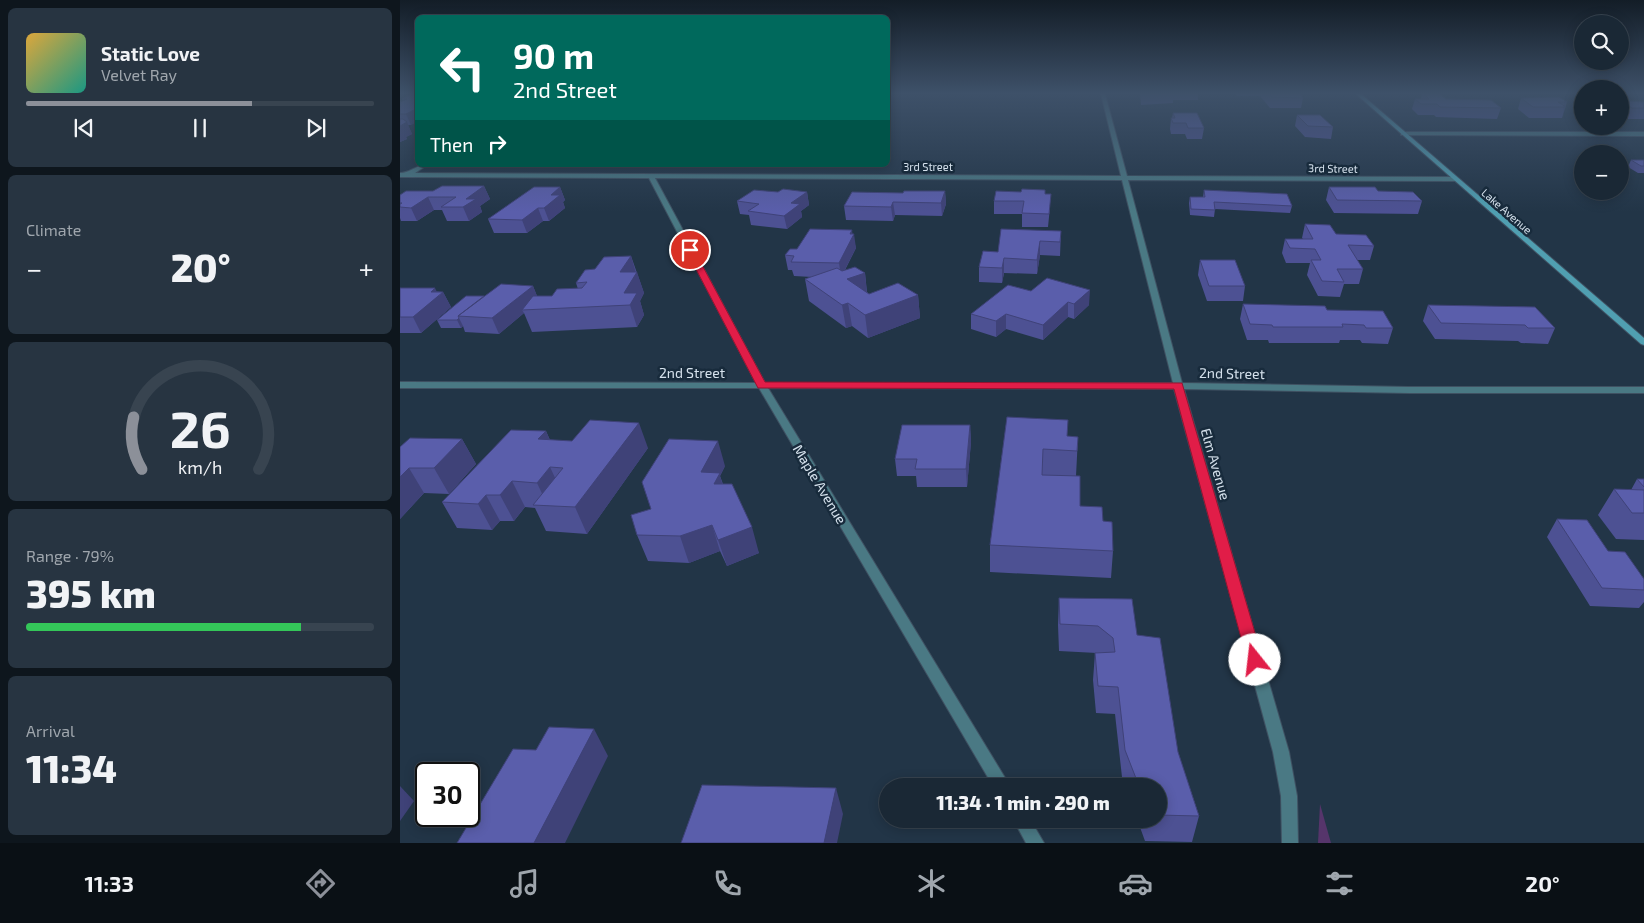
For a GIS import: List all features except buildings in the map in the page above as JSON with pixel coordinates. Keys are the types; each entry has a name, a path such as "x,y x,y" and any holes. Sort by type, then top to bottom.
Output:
{"main road":[{"name":"Lake Avenue","path":"1403,134 1644,342"}],"street":[{"name":"Elm Avenue","path":"1113,133 1178,386 1281,752 1289,796 1290,843"},
{"path":"1403,134 1644,134"},
{"path":"408,175 421,167"},
{"name":"3rd Street","path":"400,175 1455,179"},
{"name":"Maple Avenue","path":"651,175 762,386 997,778"},
{"name":"2nd Street","path":"400,386 1178,386 1409,390 1644,390"},
{"path":"1027,828 1036,843"}],"shaded area":[{"path":"1320,804 1331,843 1318,843"}],"route":[{"path":"690,250 762,386 1178,386 1255,660"}]}
